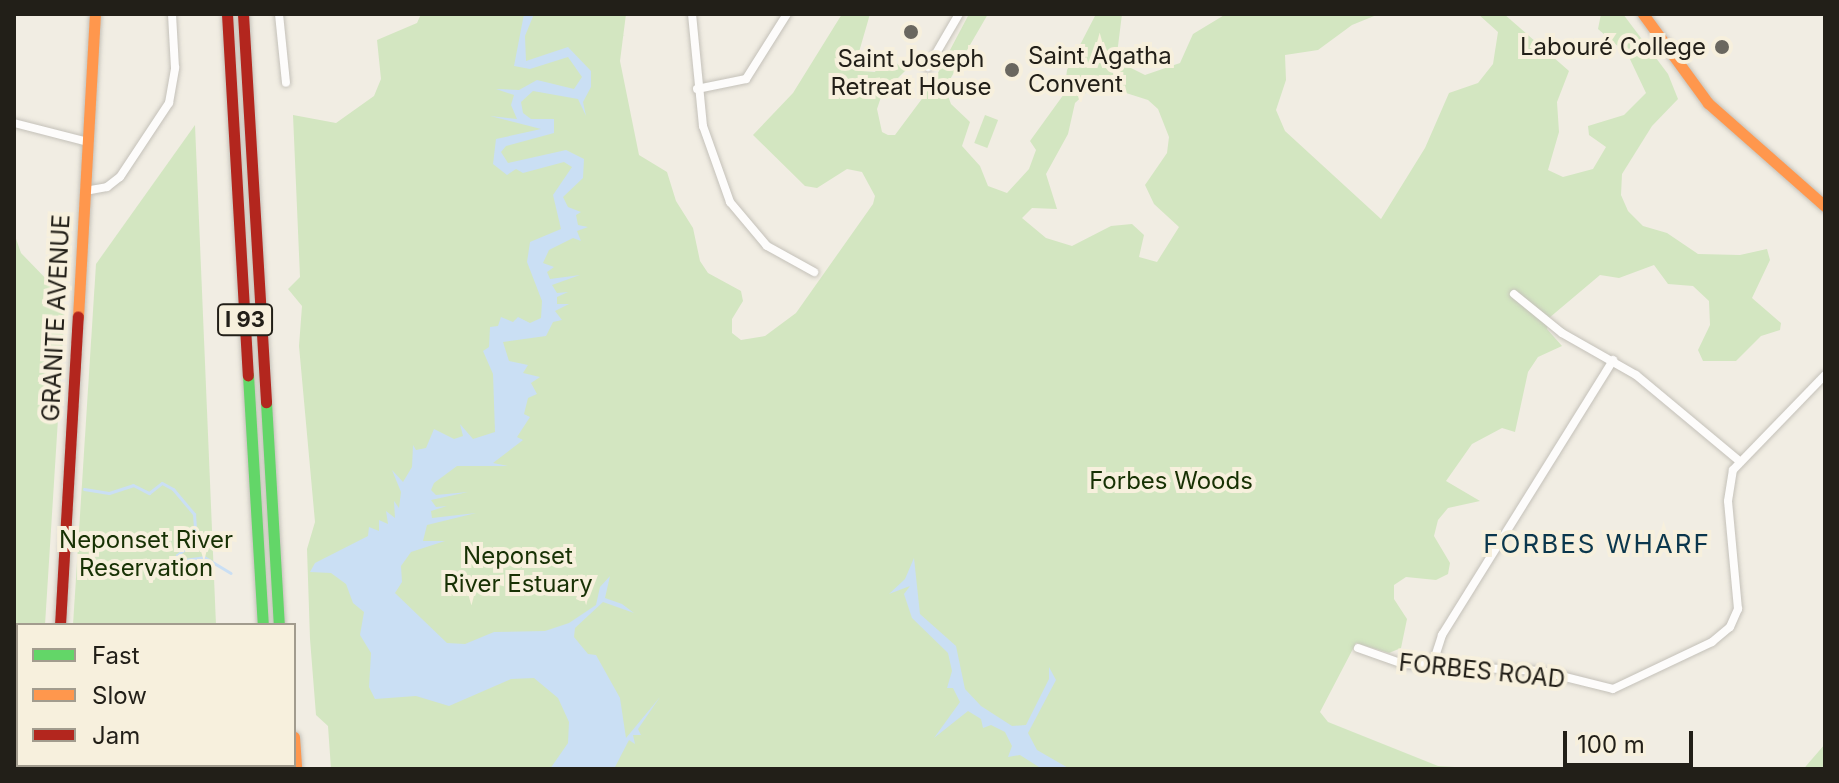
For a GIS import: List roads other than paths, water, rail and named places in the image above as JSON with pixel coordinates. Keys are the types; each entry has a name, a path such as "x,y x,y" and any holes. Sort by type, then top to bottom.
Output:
{"main road":[{"name":"GRANITE AVENUE","path":"60,623 95,14"},
{"name":"I 93","path":"227,14 263,623"},
{"name":"I 93","path":"234,14 270,623"},
{"name":"I 93","path":"243,14 279,623"},
{"name":"I 93","path":"253,14 288,623"},
{"path":"1643,14 1708,103 1825,206"}],"street":[{"path":"85,191 107,187 120,177 169,103 175,68 172,14"},
{"path":"279,14 286,83"},
{"path":"692,14 697,89 710,156 733,208 767,246 814,272"},
{"path":"697,89 746,79 787,14"},
{"path":"928,67 959,14"},
{"path":"14,123 88,142"},
{"path":"1514,294 1562,333 1613,360 1738,460 1825,375"},
{"path":"1432,666 1442,635 1613,360"},
{"name":"FORBES ROAD","path":"1358,648 1388,661 1541,671 1613,689 1717,639 1734,623 1738,609 1728,501 1738,460"}],"water":[{"path":"524,14 534,14 525,36 526,61 568,47 591,71 591,87 583,102 586,116 578,99 533,91 521,102 523,113 531,119 554,119 554,133 506,146 501,152 508,163 566,150 584,159 583,178 563,197 568,207 581,212 576,215 578,225 588,227 577,231 581,241 573,238 549,250 543,263 554,267 547,272 550,279 580,275 552,285 557,293 568,292 557,297 557,304 569,304 555,311 562,320 553,322 546,336 503,342 509,361 528,365 523,373 540,377 531,383 537,394 528,398 524,414 530,417 517,437 523,440 493,463 508,466 457,466 434,483 431,490 436,495 468,492 431,500 436,507 447,506 431,511 432,518 476,513 427,525 423,541 445,541 411,552 401,566 402,582 395,593 447,643 465,644 494,632 545,631 569,623 596,605 600,587 610,576 605,598 622,604 634,613 603,602 575,628 574,637 588,654 596,655 620,698 626,738 660,697 638,729 641,735 633,735 635,744 629,740 614,769 550,769 568,743 569,722 558,698 534,678 511,679 449,706 416,696 375,699 369,687 371,653 360,635 364,612 353,603 346,584 331,573 310,572 315,563 368,536 369,527 379,531 379,520 388,524 386,511 395,518 394,501 399,508 401,492 392,470 403,482 412,467 413,445 416,450 426,448 434,429 454,439 463,436 460,424 473,439 495,432 493,374 483,351 489,347 490,327 498,326 501,317 513,322 518,317 530,323 541,318 542,301 527,262 530,242 561,229 553,195 572,167 564,162 523,173 516,169 507,175 493,164 496,139 541,129 490,116 517,119 511,105 514,95 496,89 519,90 537,80 574,89 582,77 568,57 530,69 514,66"},
{"path":"914,558 920,614 956,646 965,689 981,706 1012,726 1026,725 1049,679 1049,667 1056,680 1028,733 1037,750 1070,769 1042,769 1020,755 1008,757 1012,746 1005,732 991,725 983,728 981,719 968,711 934,738 960,702 953,688 947,688 952,671 948,653 912,618 904,594 910,586 889,594 905,579"}],"waterway":[{"path":"84,489 109,493 133,485 149,493 162,483 173,489 194,514 195,527 195,541 177,555 177,561 204,557 231,573"}],"place":[{"name":"Saint Joseph Retreat House","path":"911,32"},
{"name":"Labouré College","path":"1722,47"},
{"name":"Saint Agatha Convent","path":"1012,70"}],"district":[{"name":"FORBES WHARF","path":"1597,544"}],"park label":[{"name":"Forbes Woods","path":"1171,481"},
{"name":"Neponset River Reservation","path":"146,554"},
{"name":"Neponset River Estuary","path":"518,570"}]}
